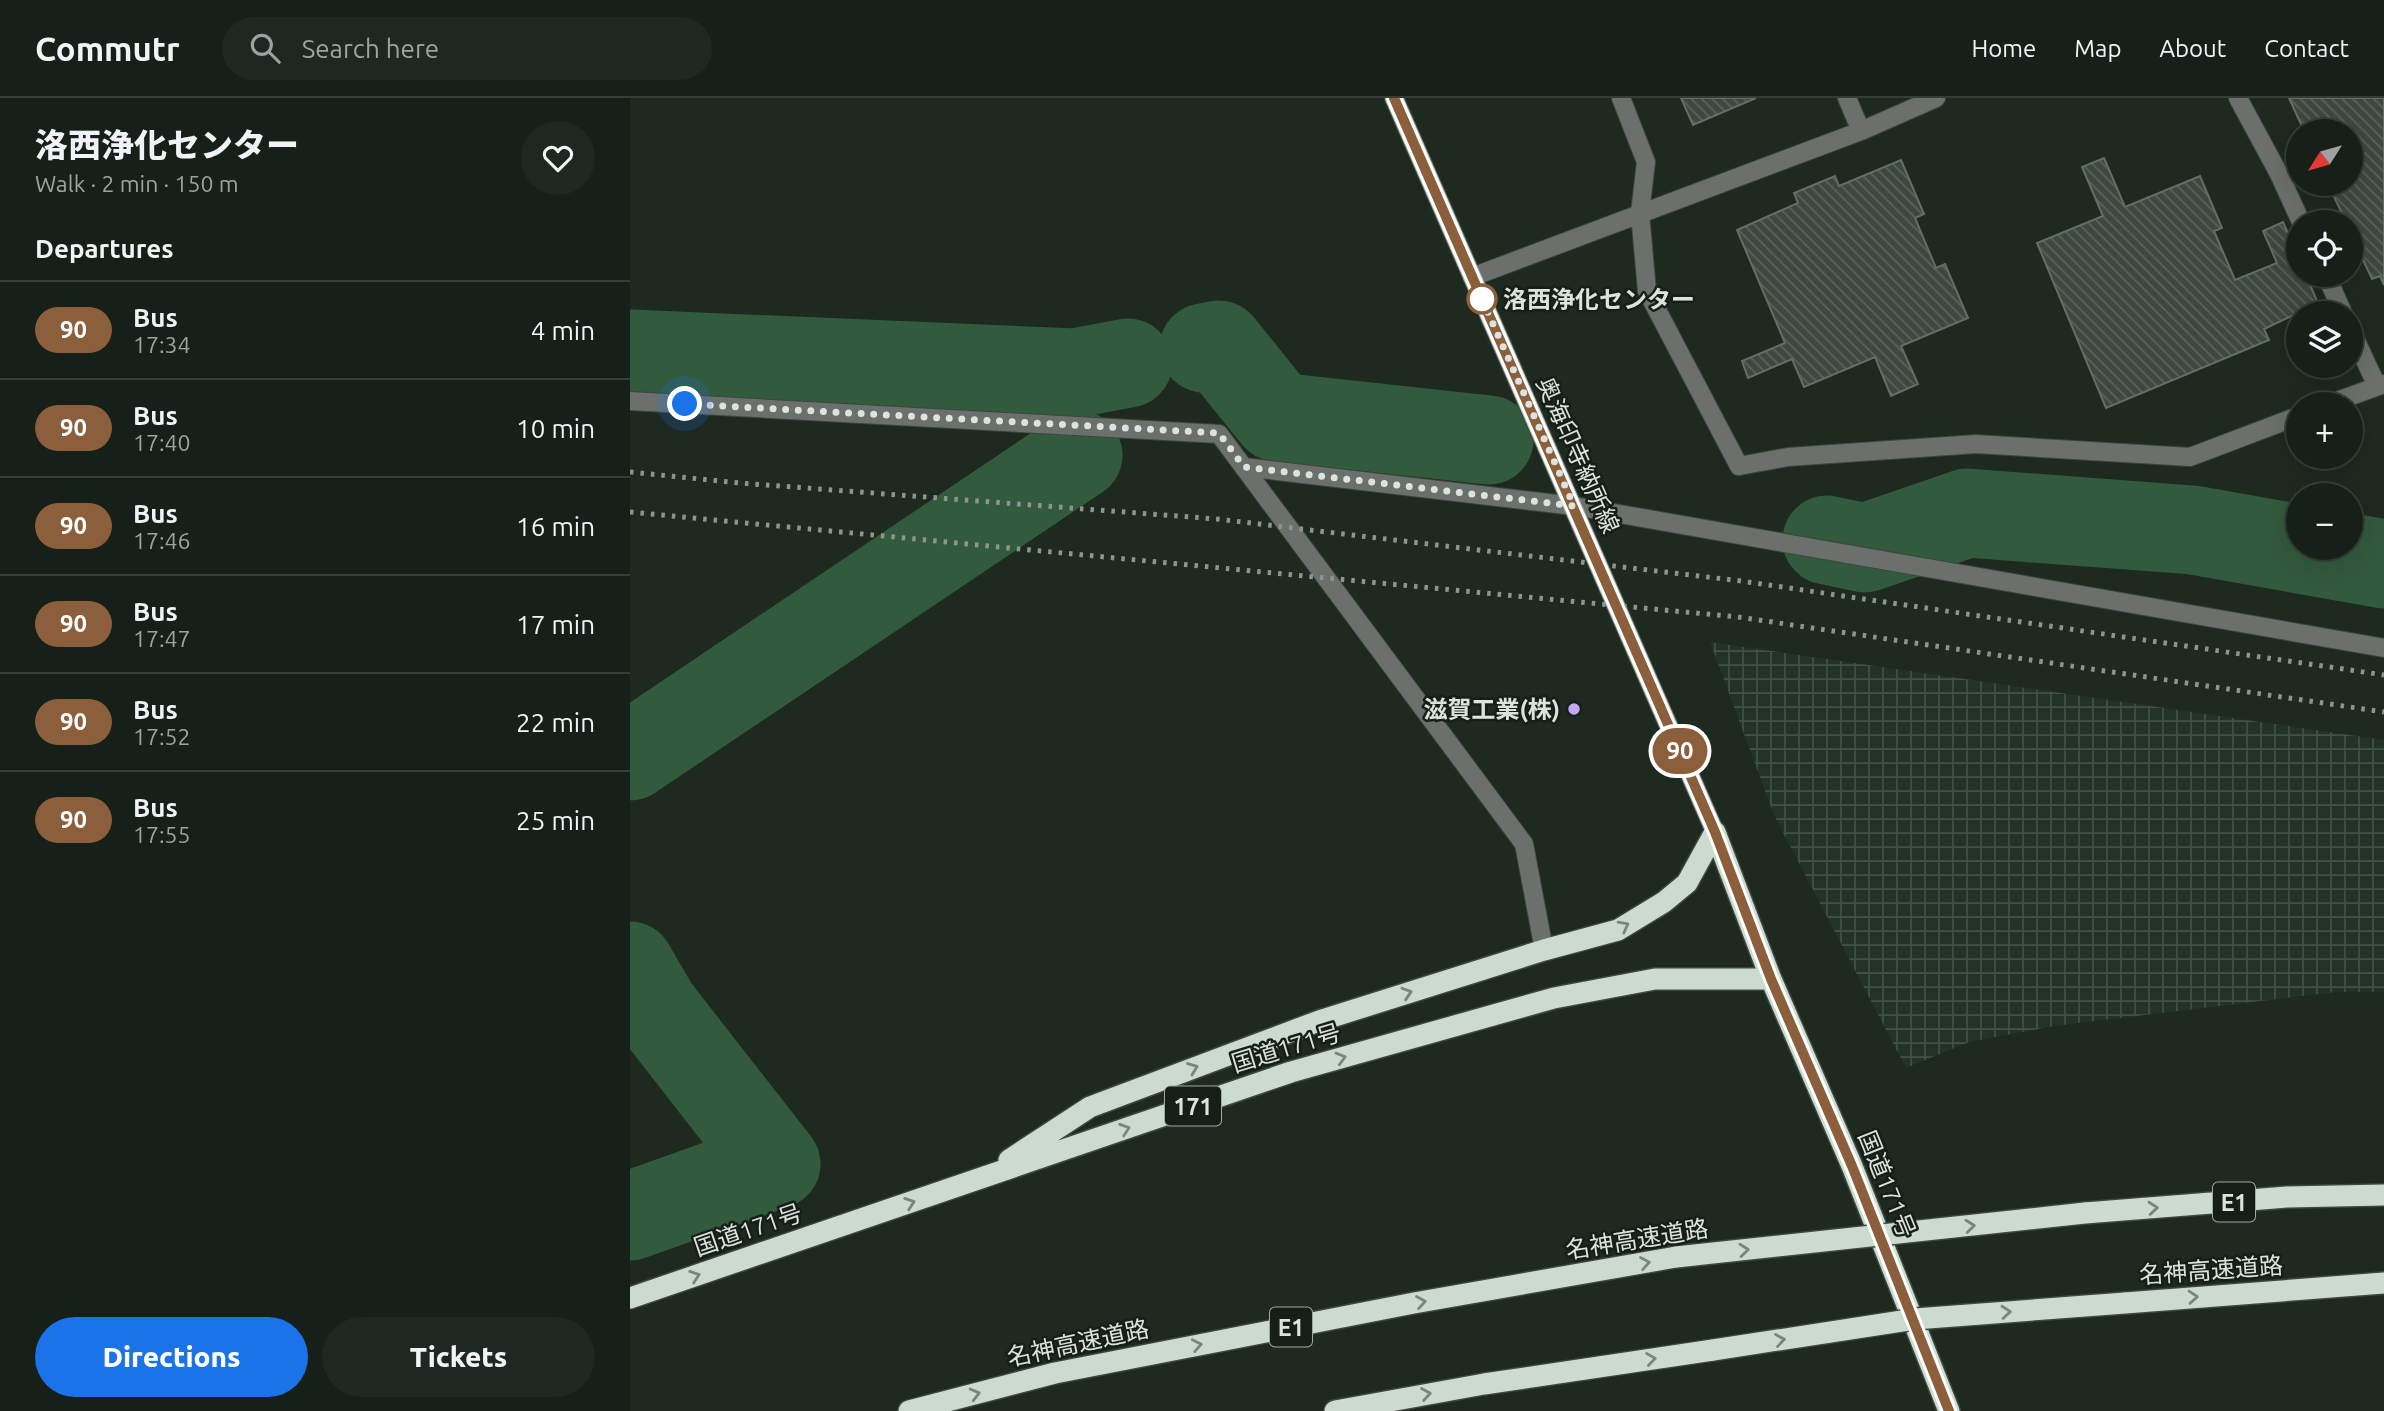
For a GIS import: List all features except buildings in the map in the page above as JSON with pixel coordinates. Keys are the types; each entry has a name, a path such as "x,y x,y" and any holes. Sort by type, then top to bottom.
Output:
{"highway":[{"path":"981,1178 1090,1107 1319,1021 1544,950 1618,930 1664,902 1687,883 1715,832"},
{"name":"国道171号","path":"1715,832 1771,979 1852,1166 1949,1411"},
{"name":"国道171号","path":"630,1298 1291,1072 1554,998 1655,979 1771,979"},
{"name":"名神高速道路","path":"909,1411 1055,1373 1414,1303 1676,1257 2085,1213 2287,1198 2384,1195"},
{"name":"名神高速道路","path":"1335,1411 1484,1384 1915,1319 2384,1283"}],"main road":[{"name":"奥海印寺納所線","path":"1394,98 1715,832"}],"street":[{"path":"1621,98 1646,162 1640,213 1647,290 1739,466 1788,457 1976,444 2190,457 2286,421"},
{"path":"1847,98 1861,131"},
{"path":"1472,277 1861,131 1936,98"},
{"path":"2238,98 2296,210"},
{"path":"2362,392 2381,385 2363,352"},
{"path":"630,401 1219,433 1524,845 1544,950"},
{"path":"1244,467 1574,506 2384,648"}],"shaded area":[{"path":"1710,642 2384,740 2384,992 2336,992 2054,1026 1969,1042 1906,1068 1774,815"}],"waterway":[{"path":"1204,348 1219,345 1277,417 1489,440"},
{"path":"630,354 1075,373 1128,363"},
{"path":"630,756 1078,455"},
{"path":"1827,540 1865,548 1967,513 2193,530 2384,564"},
{"path":"630,966 655,1009 776,1164 630,1216"}],"railway":[{"path":"630,472 740,483 1217,519 1741,581 2384,675"},
{"path":"630,512 1738,617 2384,712"}],"bus line":[{"name":"90","path":"1394,98 1715,832 1771,979 1852,1166 1949,1411"}],"place":[{"name":"洛西浄化センター","path":"1482,299"},
{"name":"滋賀工業(株)","path":"1574,709"}],"route":[{"path":"685,404 1219,433 1244,467 1574,506 1482,299"}]}
